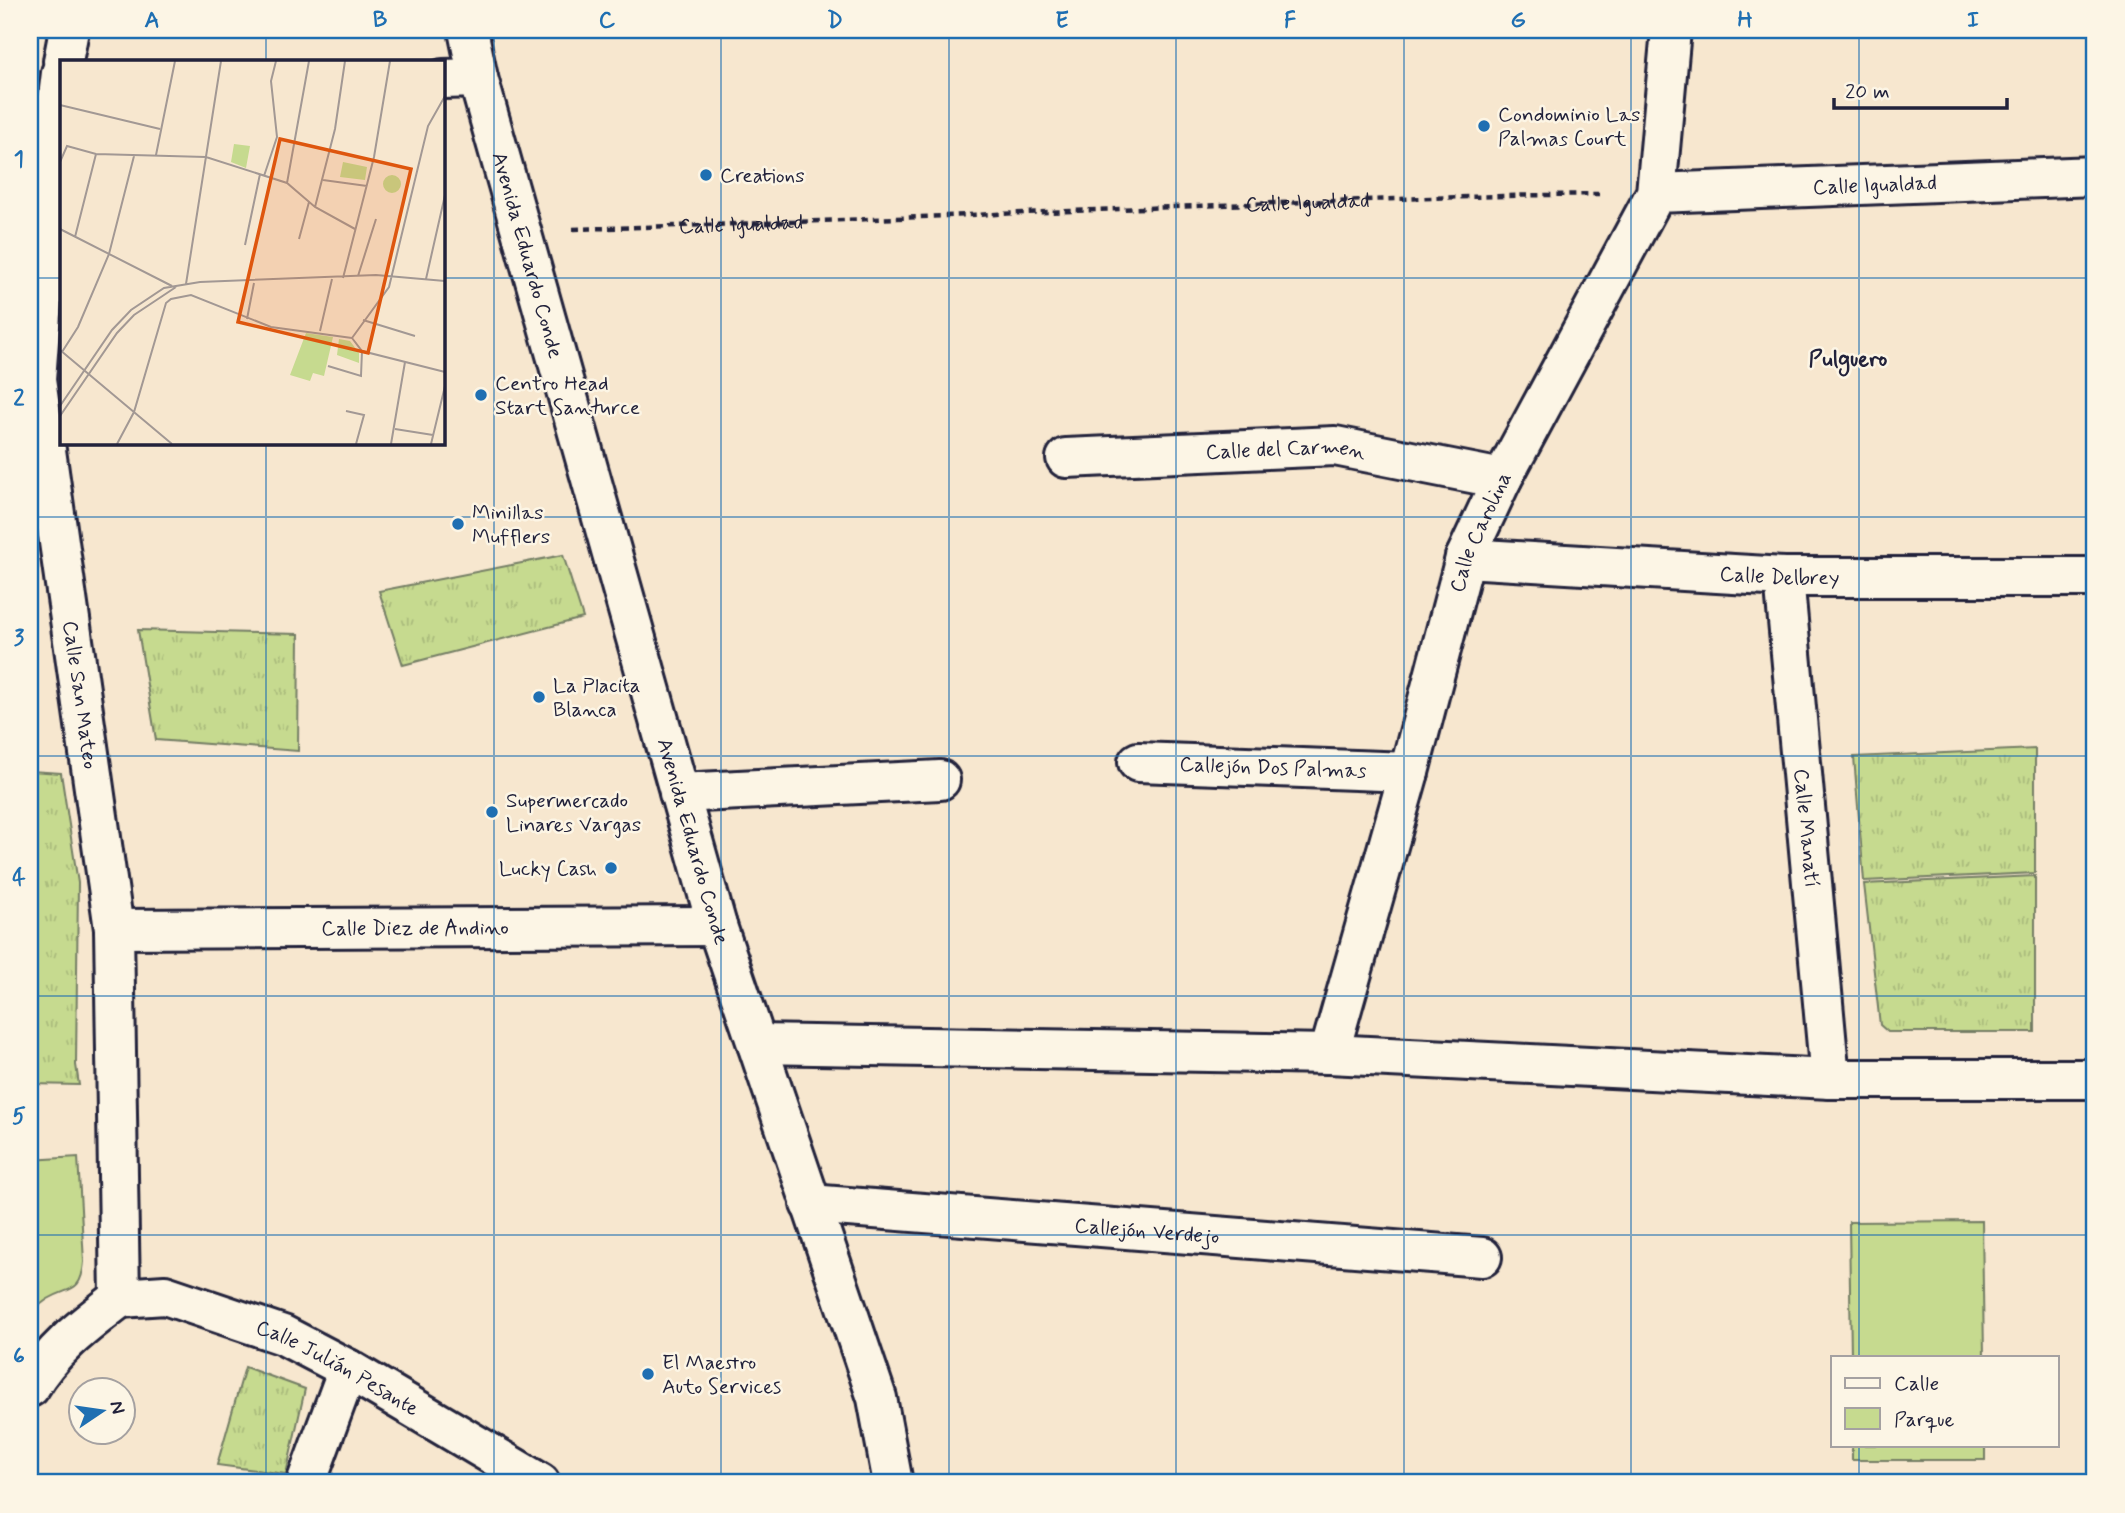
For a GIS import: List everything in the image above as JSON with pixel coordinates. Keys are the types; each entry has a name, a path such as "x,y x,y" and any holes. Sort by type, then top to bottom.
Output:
{"street":[{"name":"Calle San Mateo","path":"62,60 69,30"},
{"name":"Avenida Eduardo Conde","path":"468,30 460,79 521,230 717,926 877,1398 893,1483"},
{"name":"Calle Carolina","path":"1329,1054 1409,772 1465,558 1502,479 1656,193 1671,30"},
{"name":"Calle San Mateo","path":"60,69 41,169 36,380 114,929 120,1298"},
{"name":"Calle Igualdad","path":"1656,193 2095,176"},
{"name":"Calle del Carmen","path":"1066,458 1335,446 1502,479"},
{"name":"Calle Delbrey","path":"1465,558 1784,577 2095,577"},
{"name":"Calle Manatí","path":"1784,577 1830,1079"},
{"name":"Callejón Dos Palmas","path":"1138,762 1409,772"},
{"path":"679,793 940,780"},
{"name":"Calle Diez de Andino","path":"114,929 717,926"},
{"path":"757,1044 1329,1054 1830,1079 2095,1079"},
{"name":"Callejón Verdejo","path":"810,1205 1482,1257"},
{"name":"Calle Julián Pesante","path":"120,1298 165,1295 283,1335 348,1369 540,1483"},
{"path":"30,1387 41,1368 59,1347 120,1298"},
{"path":"306,1483 348,1369"}],"path":[{"name":"Calle Igualdad","path":"521,230 825,222 1479,196 1656,193"}],"green space":[{"path":"563,555 583,618 403,665 379,591"},
{"path":"138,630 299,634 298,751 156,740"},
{"path":"2035,749 2035,873 1864,881 1854,757"},
{"path":"30,771 61,773 78,883 76,1065 79,1085 30,1084"},
{"path":"2035,876 2035,1032 1888,1032 1880,1025 1864,884"},
{"path":"78,1157 84,1262 80,1279 73,1288 48,1299 30,1313 30,1160"},
{"path":"1982,1221 1984,1356 1851,1356 1849,1222"},
{"path":"245,1367 305,1389 286,1474 217,1465"},
{"path":"1852,1446 1985,1446 1985,1460 1852,1460"}],"place":[{"name":"Condominio Las Palmas Court","path":"1484,126"},
{"name":"Creations","path":"706,175"},
{"name":"Centro Head Start Santurce","path":"481,395"},
{"name":"Minillas Mufflers","path":"458,524"},
{"name":"La Placita Blanca","path":"539,697"},
{"name":"Supermercado Linares Vargas","path":"492,812"},
{"name":"Lucky Cash","path":"611,868"},
{"name":"El Maestro Auto Services","path":"648,1374"}],"district":[{"name":"Pulguero","path":"1848,358"}]}
